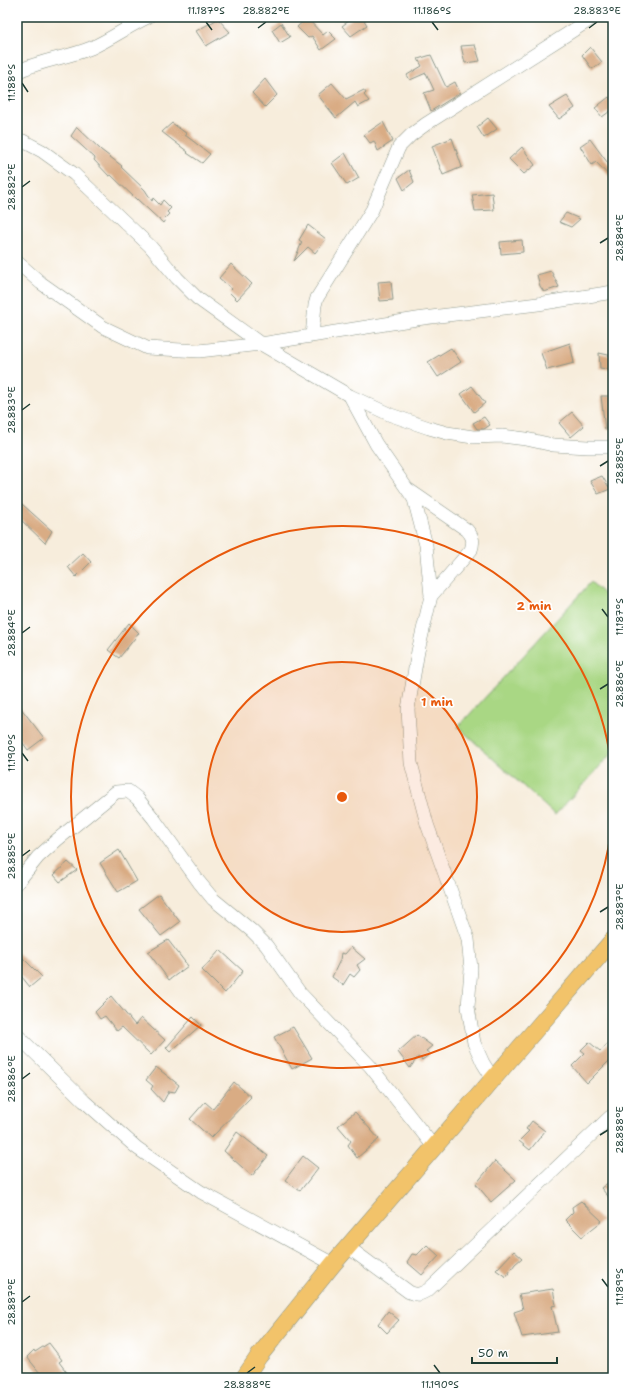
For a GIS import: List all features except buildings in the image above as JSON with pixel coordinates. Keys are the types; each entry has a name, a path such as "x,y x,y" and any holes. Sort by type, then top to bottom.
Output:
{"main road":[{"path":"244,1378 259,1356 333,1264 613,940"}],"street":[{"path":"17,72 36,64 89,48 117,36 137,22 148,17"},
{"path":"312,336 314,305 317,298 372,210 399,147 410,135 426,124 594,17"},
{"path":"17,140 23,141 42,151 74,174 150,246 177,278 197,298 261,344 350,396 392,415 447,433 473,437 502,436 526,439 553,445 613,447"},
{"path":"17,262 41,283 103,328 147,348 199,351 261,344 423,318 538,304 613,292"},
{"path":"350,396 376,444 414,499 426,545 431,596 418,651 408,709 412,763 427,824 468,939 471,969 468,1007 474,1043 483,1063 493,1079"},
{"path":"408,489 467,530 472,537 473,544 471,550 431,596"},
{"path":"17,883 38,857 58,839 116,792 128,791 137,798 154,819 213,899 252,931 266,945 300,993 370,1066 434,1147"},
{"path":"17,1035 84,1101 136,1148 201,1192 333,1264"},
{"path":"348,1247 409,1292 414,1295 419,1295 428,1290 610,1117"}],"green space":[{"path":"591,582 613,603 613,752 555,815 458,727"}]}
